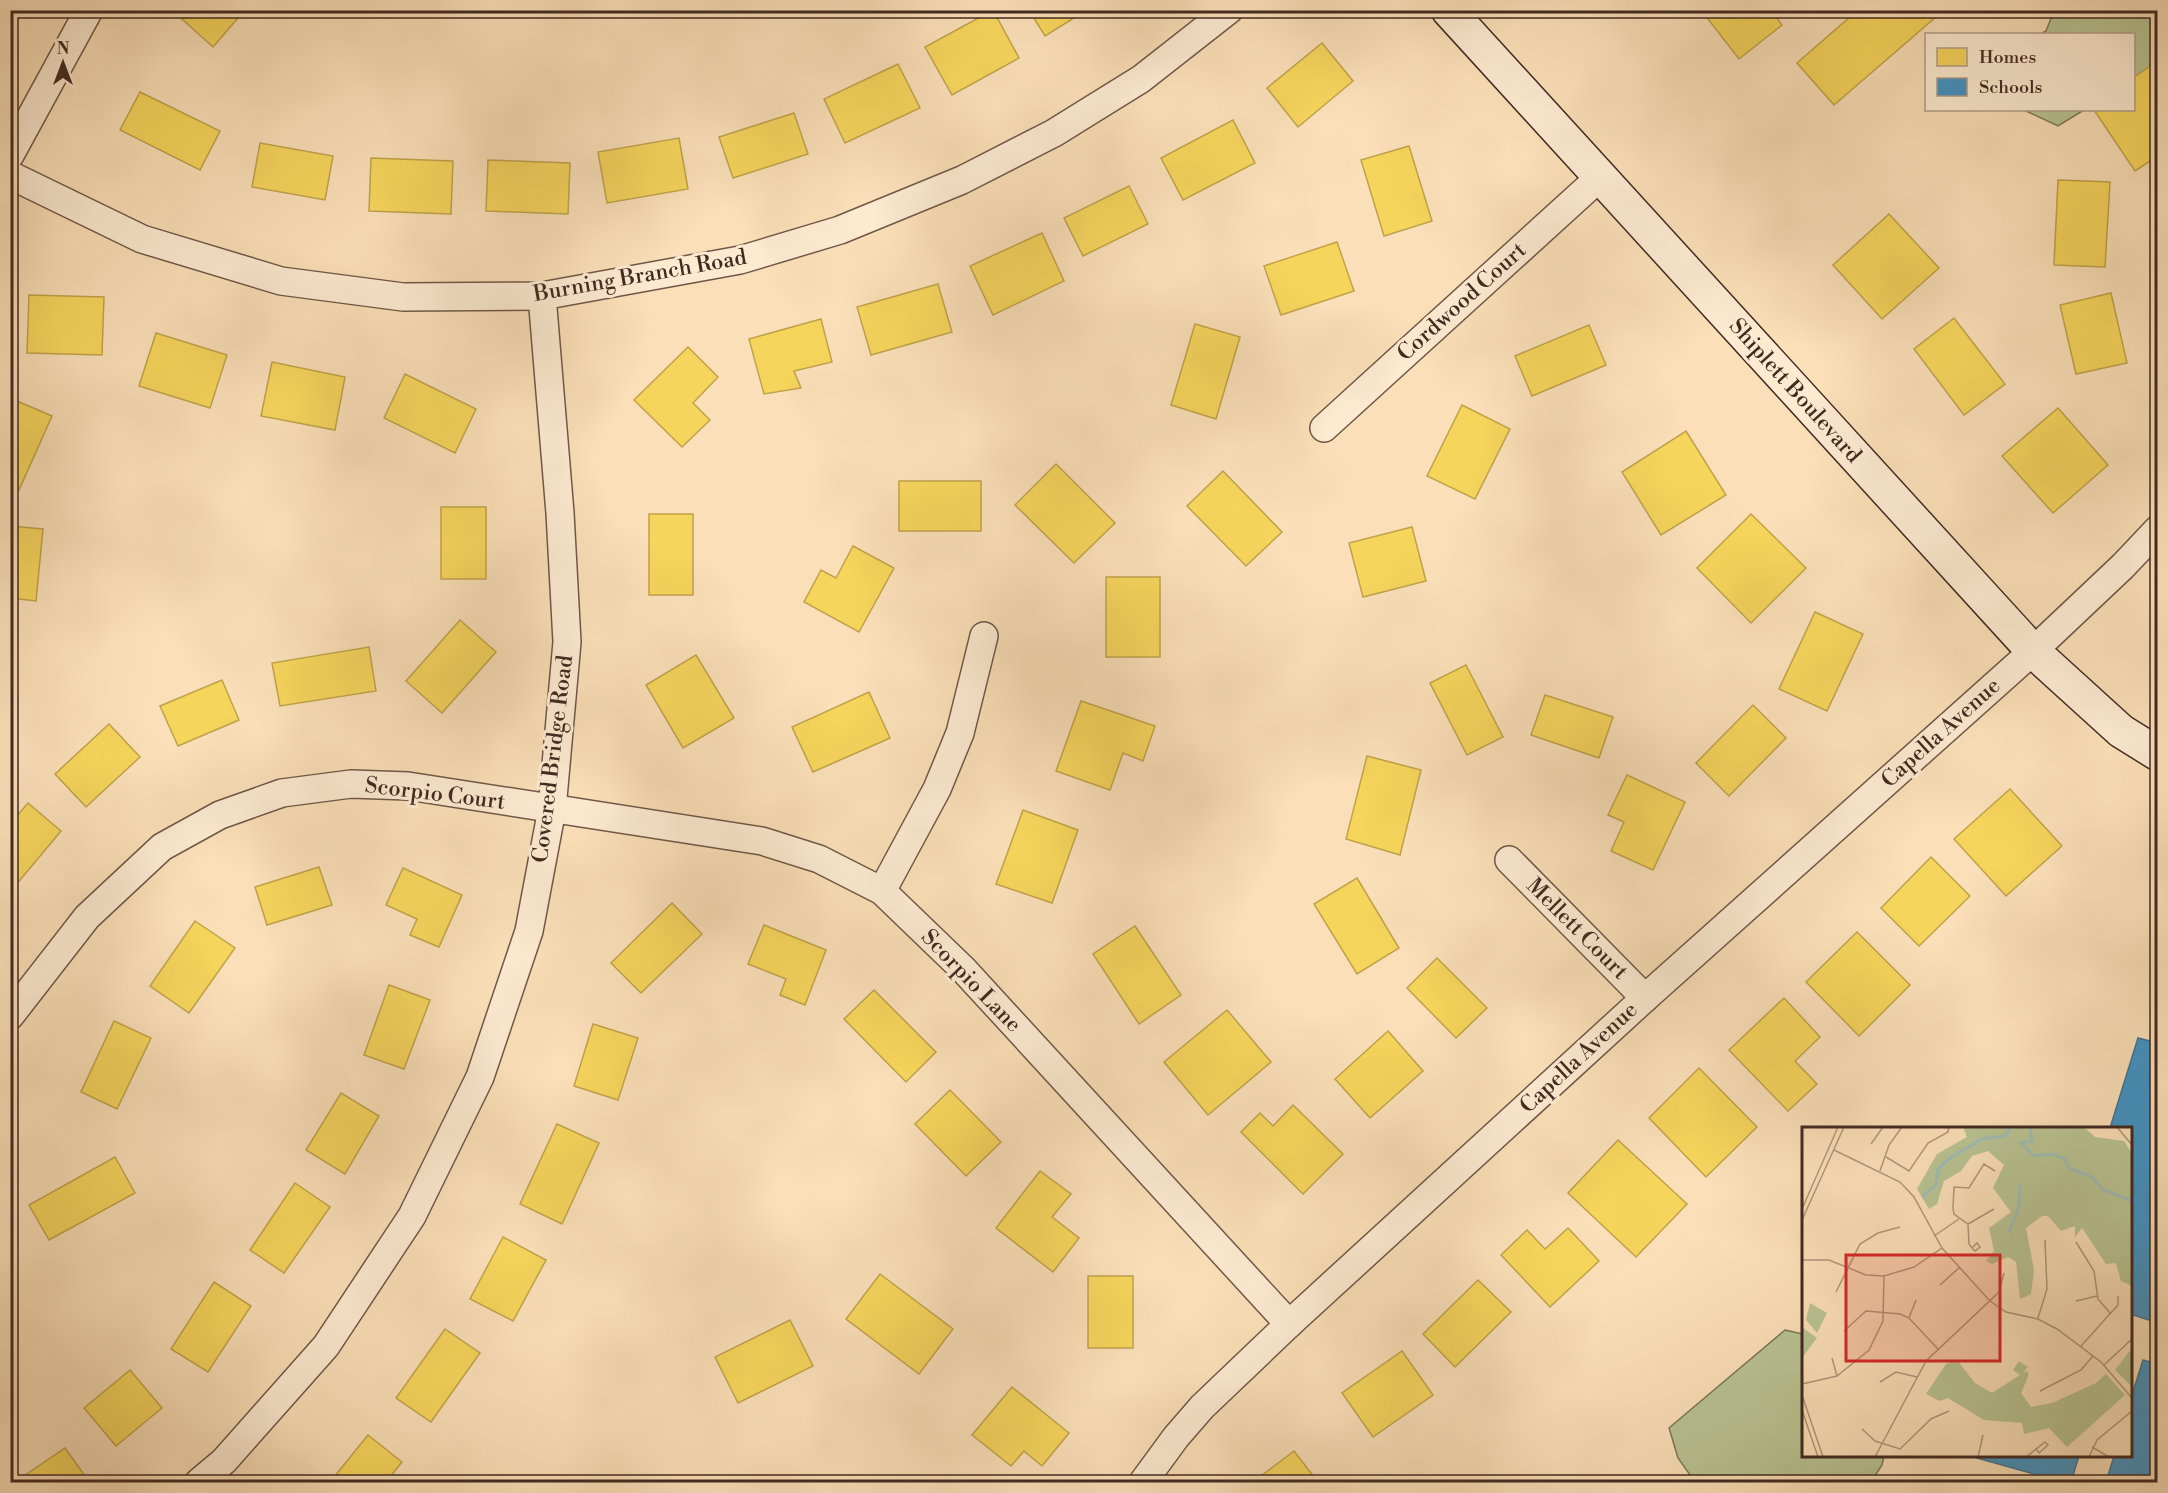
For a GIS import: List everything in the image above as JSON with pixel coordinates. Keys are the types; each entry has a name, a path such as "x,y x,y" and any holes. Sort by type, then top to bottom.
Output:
{"street":[{"path":"10,155 89,10"},
{"name":"Burning Branch Road","path":"10,175 142,239 280,281 403,297 542,296 740,260 840,230 962,180 1054,133 1142,79 1229,10"},
{"name":"Shiplett Boulevard","path":"1448,10 2033,651 2121,731 2157,754"},
{"name":"Cordwood Court","path":"1324,428 1600,177"},
{"name":"Covered Bridge Road","path":"199,1482 224,1461 326,1346 412,1216 480,1077 529,931 552,809 567,642 560,513 542,296"},
{"name":"Capella Avenue","path":"1143,1482 1176,1437 1202,1407 1289,1324 1645,998 2033,651 2122,566 2157,529"},
{"path":"882,891 937,789 960,733 984,636"},
{"name":"Scorpio Court","path":"10,1016 87,917 162,847 220,815 282,794 351,784 408,786 552,809"},
{"name":"Scorpio Lane","path":"552,809 762,841 819,859 882,891 963,969 1289,1324"},
{"name":"Mellett Court","path":"1509,860 1645,998"}],"green space":[{"path":"2054,11 2157,11 2157,63 2135,78 2135,33 2043,33 2046,31"},
{"path":"2026,111 2082,111 2058,126"},
{"path":"1785,1330 1802,1334 1802,1457 1884,1457 1882,1465 1871,1482 1695,1482 1678,1458 1669,1428"}],"building: Homes":[{"path":"172,10 245,10 213,47"},
{"path":"993,10 1019,58 952,95 925,47"},
{"path":"1029,10 1087,10 1045,36"},
{"path":"1701,10 1771,10 1782,25 1739,59"},
{"path":"1858,10 1944,10 1834,105 1797,63"},
{"path":"1322,43 1353,81 1298,127 1267,88"},
{"path":"898,64 920,108 845,143 824,99"},
{"path":"2152,65 2158,74 2158,156 2135,171 2095,111 2135,111 2135,76"},
{"path":"140,92 220,131 200,170 120,130"},
{"path":"794,113 808,154 733,178 719,137"},
{"path":"1233,120 1255,163 1183,200 1161,158"},
{"path":"679,138 688,189 607,203 598,152"},
{"path":"260,143 333,156 325,200 252,187"},
{"path":"1409,146 1432,221 1384,236 1361,160"},
{"path":"371,158 453,161 451,214 369,211"},
{"path":"488,160 570,163 568,214 486,211"},
{"path":"2058,180 2110,182 2105,267 2054,265"},
{"path":"1129,186 1148,224 1083,256 1064,218"},
{"path":"1889,214 1939,268 1882,319 1833,265"},
{"path":"1042,233 1064,281 993,315 970,266"},
{"path":"1337,242 1354,291 1281,315 1264,266"},
{"path":"938,284 952,332 871,355 857,307"},
{"path":"2111,293 2127,363 2076,374 2060,305"},
{"path":"29,295 104,297 102,355 27,353"},
{"path":"1954,318 2005,384 1964,415 1914,349"},
{"path":"821,319 832,362 794,371 801,388 764,394 749,339"},
{"path":"1195,324 1240,337 1216,419 1171,405"},
{"path":"1589,325 1606,365 1532,396 1515,356"},
{"path":"156,333 227,355 210,408 139,386"},
{"path":"688,347 718,377 693,403 710,420 682,447 634,400"},
{"path":"272,362 345,377 335,430 261,416"},
{"path":"405,374 476,409 455,453 384,418"},
{"path":"10,398 52,416 19,490 10,487"},
{"path":"1462,405 1510,429 1475,499 1427,476"},
{"path":"2058,408 2108,465 2053,513 2002,456"},
{"path":"1686,431 1726,495 1661,535 1622,472"},
{"path":"1056,464 1115,523 1074,563 1015,505"},
{"path":"1223,471 1282,532 1246,566 1187,506"},
{"path":"899,481 981,481 981,531 899,531"},
{"path":"441,507 486,507 486,579 441,579"},
{"path":"649,514 693,514 693,595 649,595"},
{"path":"1751,514 1806,568 1751,623 1697,568"},
{"path":"10,526 43,529 36,601 10,598"},
{"path":"1412,527 1426,581 1363,597 1349,543"},
{"path":"853,546 894,568 859,632 804,602 821,570 836,578"},
{"path":"1106,577 1160,577 1160,657 1106,657"},
{"path":"1815,612 1863,634 1827,711 1779,689"},
{"path":"460,620 496,652 442,713 406,681"},
{"path":"369,647 376,691 280,706 272,663"},
{"path":"696,655 734,718 683,748 646,685"},
{"path":"1466,665 1503,737 1467,755 1430,683"},
{"path":"222,680 239,720 178,746 160,706"},
{"path":"869,692 890,738 813,772 792,727"},
{"path":"1545,695 1613,717 1599,758 1531,735"},
{"path":"1081,701 1155,726 1143,761 1123,753 1110,790 1056,771"},
{"path":"1753,705 1786,738 1729,796 1696,763"},
{"path":"109,724 140,757 86,807 55,774"},
{"path":"1367,756 1421,770 1400,855 1346,839"},
{"path":"1627,775 1685,802 1653,870 1611,851 1624,822 1608,815"},
{"path":"2010,789 2062,846 2006,896 1954,839"},
{"path":"28,803 61,831 10,892 10,824"},
{"path":"1023,810 1078,830 1052,903 996,884"},
{"path":"1931,857 1970,896 1919,946 1881,908"},
{"path":"319,867 332,905 267,925 255,887"},
{"path":"403,868 462,895 439,947 410,935 417,919 386,905"},
{"path":"1357,878 1399,948 1357,974 1314,904"},
{"path":"672,903 702,934 641,993 611,963"},
{"path":"195,921 235,948 189,1013 150,986"},
{"path":"764,925 826,950 805,1005 780,995 786,979 748,964"},
{"path":"1135,926 1181,995 1139,1024 1093,954"},
{"path":"1857,932 1910,985 1859,1036 1806,982"},
{"path":"1437,958 1487,1008 1456,1038 1407,988"},
{"path":"389,985 430,1000 404,1069 364,1055"},
{"path":"874,990 936,1052 906,1082 844,1019"},
{"path":"1784,998 1820,1037 1795,1061 1817,1084 1788,1111 1729,1050"},
{"path":"1227,1010 1271,1062 1208,1115 1164,1062"},
{"path":"114,1021 151,1038 117,1109 81,1092"},
{"path":"593,1024 638,1038 618,1100 574,1086"},
{"path":"1388,1031 1423,1071 1370,1118 1335,1079"},
{"path":"1699,1068 1757,1127 1706,1177 1649,1118"},
{"path":"950,1090 1001,1142 966,1176 915,1124"},
{"path":"341,1093 379,1116 345,1174 306,1150"},
{"path":"1293,1105 1343,1154 1303,1194 1241,1132 1260,1113 1273,1126"},
{"path":"557,1124 599,1143 562,1224 520,1204"},
{"path":"1618,1140 1687,1204 1636,1257 1568,1193"},
{"path":"115,1157 135,1193 49,1240 29,1205"},
{"path":"1040,1171 1071,1194 1052,1217 1079,1238 1053,1272 996,1228"},
{"path":"295,1183 330,1207 284,1273 250,1250"},
{"path":"1568,1228 1599,1261 1550,1307 1501,1255 1527,1230 1545,1249"},
{"path":"503,1237 546,1260 513,1321 470,1299"},
{"path":"880,1274 953,1329 919,1374 846,1319"},
{"path":"1088,1276 1133,1276 1133,1348 1088,1348"},
{"path":"1478,1280 1511,1312 1455,1367 1423,1334"},
{"path":"214,1282 251,1306 208,1372 171,1349"},
{"path":"790,1320 813,1366 738,1403 715,1357"},
{"path":"445,1329 480,1353 431,1422 396,1398"},
{"path":"1402,1351 1433,1395 1373,1437 1342,1393"},
{"path":"130,1370 162,1408 116,1446 84,1408"},
{"path":"1012,1387 1069,1433 1042,1466 1024,1451 1011,1466 972,1435"},
{"path":"368,1435 402,1462 386,1482 330,1482"},
{"path":"65,1448 88,1480 85,1482 15,1482"},
{"path":"1294,1451 1318,1482 1253,1482"}],"building: Schools":[{"path":"2158,1032 2158,1323 2132,1315 2132,1127 2110,1127 2138,1038 2154,1042"},
{"path":"2143,1360 2158,1364 2158,1482 2106,1482 2114,1457 2132,1457 2132,1395"},
{"path":"1974,1457 2079,1457 2071,1482 2062,1482"}]}
